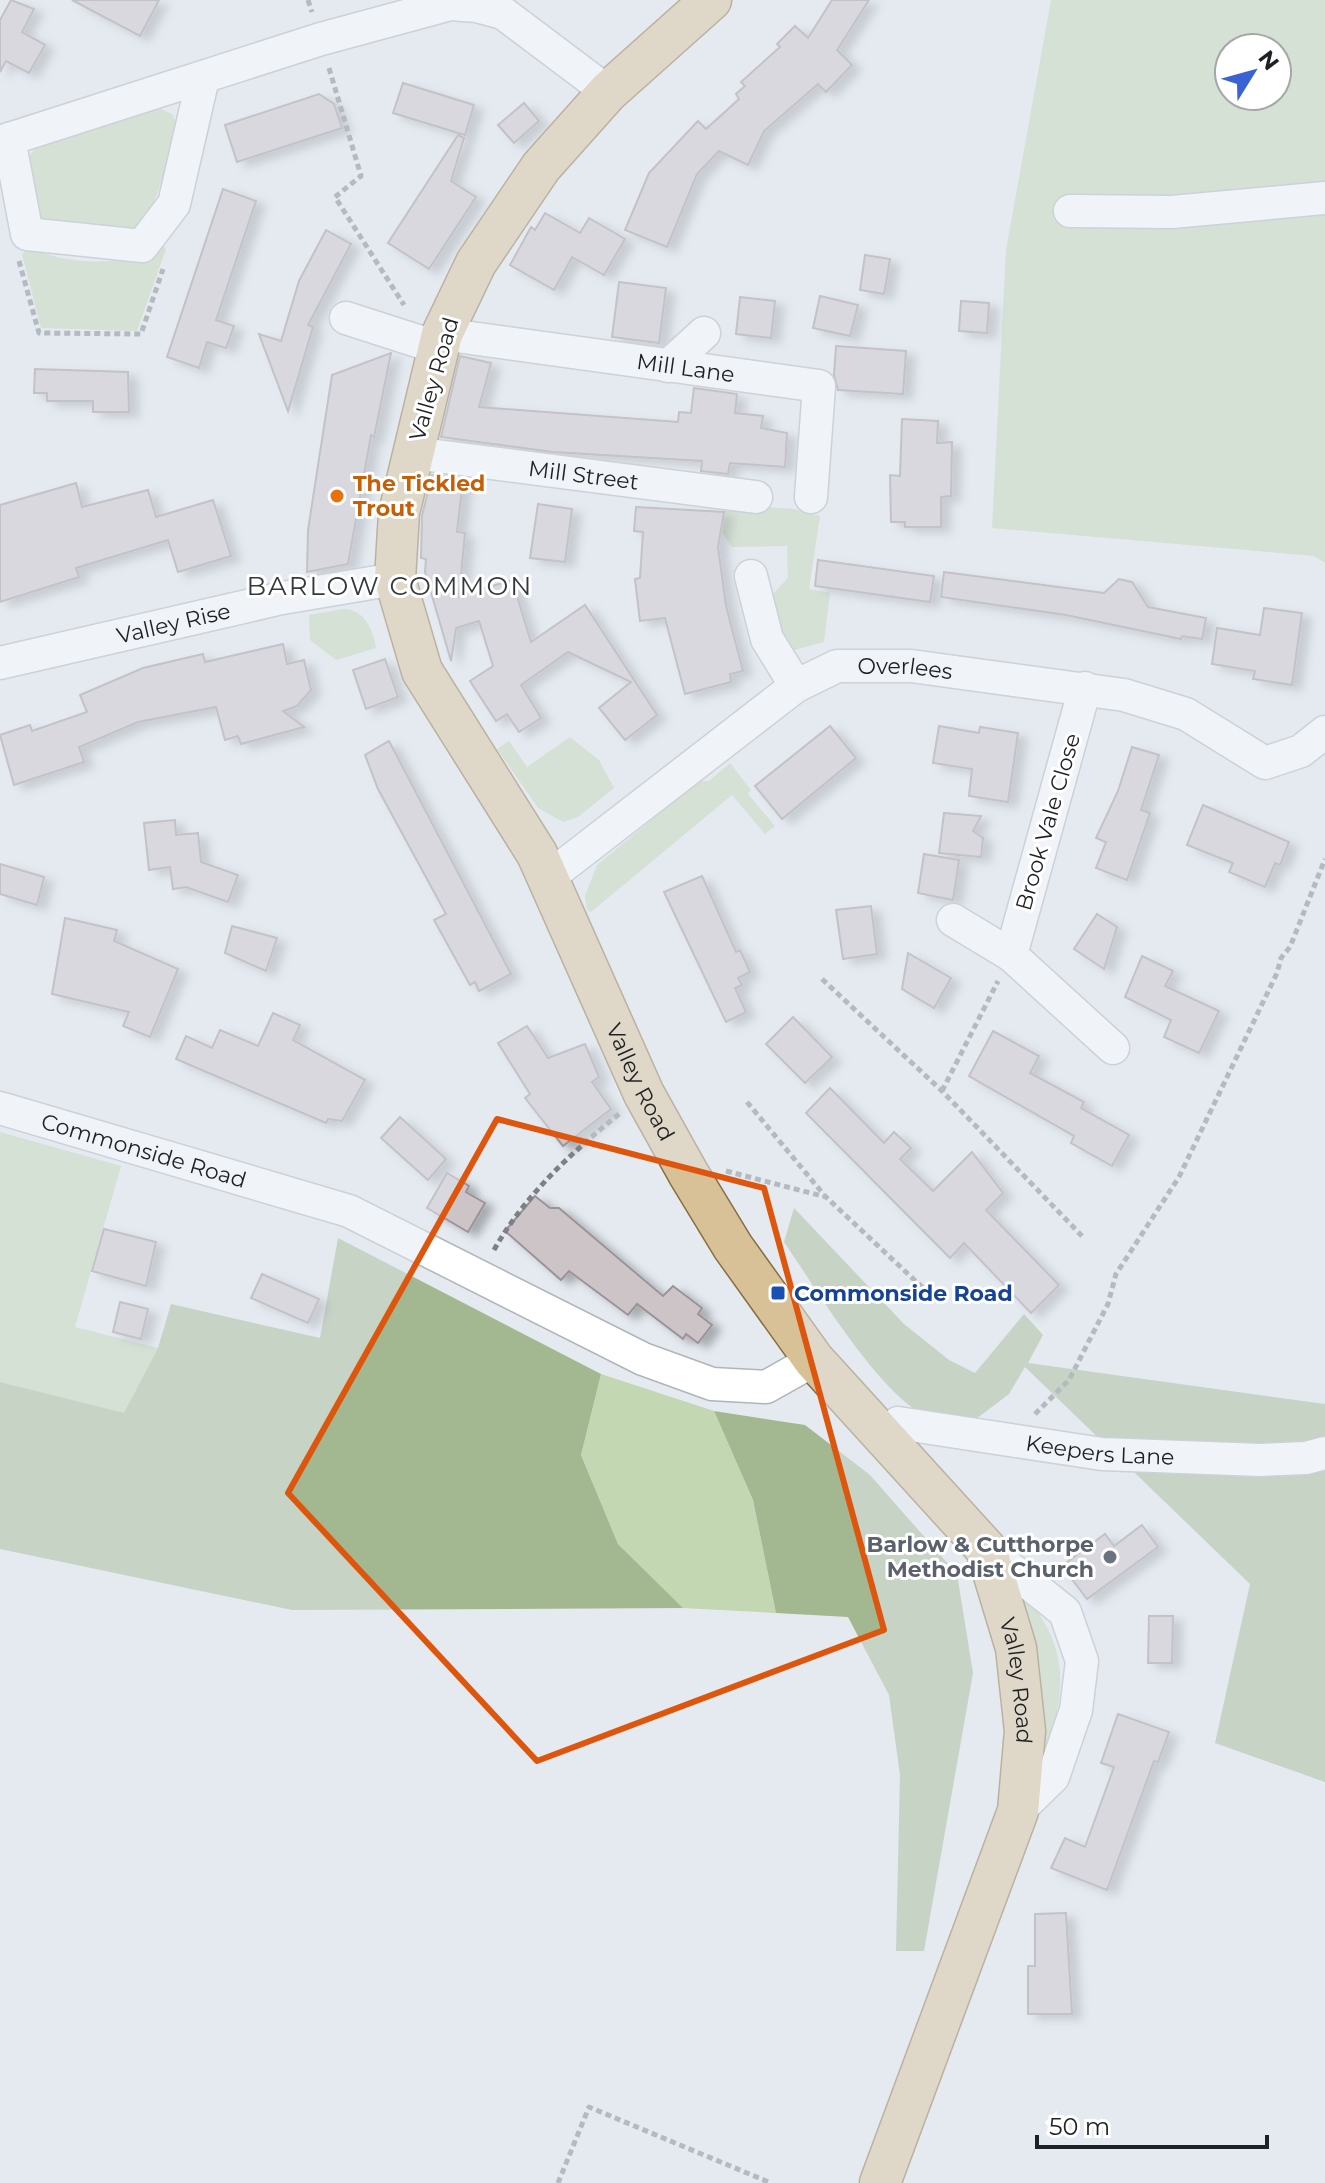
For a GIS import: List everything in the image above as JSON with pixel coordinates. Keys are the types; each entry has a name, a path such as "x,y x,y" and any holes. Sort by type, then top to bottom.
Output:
{"main road":[{"name":"Valley Road","path":"711,0 608,92 541,167 476,263 440,341 399,513 395,579 422,671 549,877 644,1094 696,1185 733,1247 814,1360 986,1549 1016,1648 1025,1731 1018,1811 880,2183"}],"street":[{"path":"203,78 174,204 142,246 27,234 4,140 321,39 450,4 477,6 503,13 608,92"},
{"path":"1070,211 1172,212 1325,198"},
{"name":"Mill Lane","path":"346,318 440,341 819,386 811,497"},
{"path":"668,366 704,333"},
{"name":"Mill Street","path":"413,453 756,497"},
{"path":"751,576 767,639 796,686"},
{"name":"Valley Rise","path":"0,663 282,598 395,579"},
{"name":"Overlees","path":"549,877 796,686 837,666 911,666 1124,695 1186,714 1265,763 1301,751 1325,732"},
{"name":"Brook Vale Close","path":"1011,955 1085,688"},
{"path":"953,920 1011,955 1113,1048"},
{"name":"Commonside Road","path":"0,1108 349,1211 643,1359 712,1384 766,1387 814,1360"},
{"name":"Keepers Lane","path":"882,1438 898,1423 1102,1454 1260,1460 1306,1458 1325,1453"},
{"path":"986,1549 1065,1612 1082,1661 1076,1710 1053,1777 1018,1811"}],"path":[{"path":"321,39 361,176 335,197 413,318 440,341"},
{"path":"27,234 18,254 39,333 134,336 141,334 169,250 154,231"},
{"path":"1019,1441 1040,1405 1069,1380 1108,1304 1116,1274 1179,1177 1277,973 1281,958 1290,947 1325,859"},
{"path":"942,1091 1011,955"},
{"path":"822,979 942,1091 1082,1236"},
{"path":"478,1278 513,1216 569,1155 644,1094"},
{"path":"747,1102 826,1197 940,1304"},
{"path":"696,1185 725,1170 826,1197"},
{"path":"558,2183 589,2107 771,2183"}],"highlighted area":[{"path":"497,1119 764,1188 884,1630 537,1761 288,1493"}],"green space":[{"path":"1051,0 1325,0 1325,563 1314,556 992,528 1006,250"},
{"path":"156,107 172,114 179,130 150,214 135,232 39,220 26,160 36,147"},
{"path":"163,245 166,249 137,331 41,328 22,254 31,247 61,258 98,261 134,257"},
{"path":"725,504 794,509 820,516 809,589 830,593 824,642 791,651 781,640 771,596 788,578 787,546 732,547 722,533"},
{"path":"343,609 356,612 366,621 376,648 336,660 310,640 309,615"},
{"path":"570,737 599,760 614,788 578,817 563,822 538,808 497,749 509,741 527,767"},
{"path":"730,763 751,790 748,794 775,826 765,834 732,795 591,912 587,910 585,896 597,865 699,781 709,781"},
{"path":"0,1132 121,1166 75,1327 158,1348 124,1414 0,1382"},
{"path":"794,1208 904,1324 949,1360 975,1373 1024,1314 1043,1335 1028,1363 1325,1404 1325,1782 1215,1743 1250,1584 1025,1367 1009,1394 972,1422 935,1420 915,1409 894,1391 852,1342 784,1242"},
{"path":"338,1238 601,1374 581,1455 618,1544 683,1608 292,1610 0,1549 0,1382 124,1413 158,1348 171,1304 320,1338"},
{"path":"601,1374 714,1411 753,1500 776,1613 683,1608 618,1544 581,1455"},
{"path":"714,1411 805,1425 870,1475 957,1574 973,1673 924,1951 896,1951 900,1775 889,1695 848,1617 776,1613 753,1500"},
{"path":"1017,1593 1029,1600 1039,1614 1051,1636 1060,1671 1058,1707 1042,1761"}],"building":[{"path":"11,0 34,9 22,32 45,45 29,73 6,61 0,72 0,20"},
{"path":"72,0 159,0 140,36"},
{"path":"832,0 869,0 837,50 852,65 826,92 818,84 764,131 748,165 719,151 697,174 667,247 625,230 649,173 698,121 706,129 739,99 736,94 745,86 741,82 780,47 777,44 795,26 808,38"},
{"path":"403,83 474,105 465,135 393,113"},
{"path":"319,94 334,104 342,128 237,162 225,125"},
{"path":"524,103 539,121 514,143 498,125"},
{"path":"458,135 464,138 451,181 476,197 429,269 388,243"},
{"path":"223,189 256,201 216,320 234,326 226,348 207,342 199,368 167,357"},
{"path":"545,213 580,233 589,218 625,239 604,275 572,257 554,290 510,265 531,227 535,230"},
{"path":"326,230 351,244 308,325 313,327 288,411 259,334 281,341 299,281"},
{"path":"865,255 890,259 884,294 860,290"},
{"path":"619,282 666,288 659,343 612,337"},
{"path":"820,296 858,305 850,336 813,328"},
{"path":"740,297 775,301 771,338 736,334"},
{"path":"961,301 989,303 987,333 959,331"},
{"path":"836,346 906,351 903,394 838,390 834,375"},
{"name":"The Tickled Trout","path":"391,353 374,437 371,435 348,564 307,572 308,530 332,375"},
{"path":"460,356 491,363 479,407 678,422 679,412 691,413 694,388 737,394 735,413 763,416 761,428 787,433 785,467 730,463 728,474 701,471 702,461 553,452 441,437"},
{"path":"35,369 128,372 129,412 93,412 93,401 47,401 47,393 34,393"},
{"path":"902,419 938,421 937,443 952,442 951,496 941,497 941,527 905,527 905,522 891,522 890,475 900,476"},
{"path":"432,475 463,479 457,532 465,533 459,596 512,580 531,642 585,605 657,715 625,740 599,708 631,682 568,652 521,685 541,718 519,732 507,714 496,721 470,681 493,666 479,621 456,628 451,661 425,572 426,559 421,558 422,516"},
{"path":"76,483 82,507 148,490 156,517 213,500 231,556 178,572 168,540 76,568 79,577 0,602 0,505"},
{"path":"538,504 572,509 565,562 530,558"},
{"path":"636,507 724,512 718,547 726,606 743,671 730,674 731,682 685,694 665,618 640,621 635,579 640,578 643,532 634,531"},
{"path":"818,560 934,576 930,602 815,586"},
{"path":"944,572 1104,593 1119,579 1132,582 1148,607 1206,618 1202,639 1182,636 1181,639 1066,615 941,597"},
{"path":"1264,608 1302,613 1292,685 1253,679 1255,671 1212,664 1217,628 1260,635"},
{"path":"283,644 287,664 304,660 311,690 297,706 283,711 304,727 241,744 238,736 225,740 216,707 138,722 79,747 84,762 14,785 0,735 30,725 32,731 87,712 80,695 143,668 203,654 205,662"},
{"path":"385,659 398,697 366,709 353,670"},
{"path":"830,726 856,758 782,819 755,786"},
{"path":"939,726 979,733 980,727 1018,733 1008,802 969,796 972,769 933,763"},
{"path":"389,741 511,974 479,991 475,982 470,985 434,920 446,914 378,789 365,755"},
{"path":"1132,747 1159,755 1141,810 1150,813 1127,880 1096,868 1106,842 1096,838 1118,791"},
{"path":"1203,805 1289,842 1280,865 1275,863 1265,887 1229,872 1233,863 1187,845"},
{"path":"944,813 981,816 973,831 983,838 981,857 939,853"},
{"path":"175,820 176,835 198,833 201,862 238,875 228,902 186,887 173,889 170,867 149,870 144,823"},
{"path":"924,854 959,860 953,900 918,893"},
{"path":"0,864 44,877 37,905 0,894"},
{"path":"702,876 736,952 740,950 750,972 738,978 742,985 735,988 746,1012 726,1022 664,892"},
{"path":"871,906 877,954 843,959 836,910"},
{"path":"1097,914 1117,927 1104,969 1074,949"},
{"path":"65,918 117,930 114,941 178,969 150,1037 123,1026 129,1012 52,994"},
{"path":"232,926 277,938 266,971 225,953"},
{"path":"908,953 951,978 934,1008 902,989"},
{"path":"1142,956 1173,971 1165,986 1219,1011 1199,1053 1164,1037 1171,1020 1125,997"},
{"path":"273,1013 300,1025 293,1040 365,1080 342,1121 328,1119 326,1123 176,1059 186,1036 212,1048 220,1030 258,1046"},
{"path":"793,1017 832,1057 805,1083 766,1044"},
{"path":"527,1026 548,1058 585,1044 599,1077 592,1082 611,1109 563,1146 525,1098 530,1094 498,1043"},
{"path":"993,1031 1039,1056 1030,1073 1084,1102 1081,1108 1129,1135 1112,1166 1071,1143 1074,1136 969,1076"},
{"path":"830,1088 884,1143 894,1132 911,1148 900,1159 933,1191 972,1152 1003,1193 986,1210 1059,1285 1031,1313 964,1243 950,1258 806,1113"},
{"path":"400,1117 446,1159 428,1180 381,1138"},
{"path":"447,1173 469,1186 466,1192 485,1203 468,1232 427,1208"},
{"path":"535,1196 550,1208 559,1208 663,1296 673,1286 702,1308 698,1314 712,1325 698,1343 686,1334 683,1339 637,1304 628,1315 569,1271 561,1280 505,1231"},
{"path":"104,1229 156,1242 146,1286 92,1271"},
{"path":"262,1274 319,1299 308,1323 251,1298"},
{"path":"120,1302 148,1309 141,1339 113,1332"},
{"name":"Barlow & Cutthorpe Methodist Church","path":"1142,1525 1158,1547 1087,1599 1062,1566 1105,1534 1114,1546"},
{"path":"1149,1616 1173,1616 1172,1663 1148,1663"},
{"path":"1118,1714 1169,1732 1158,1762 1154,1761 1107,1890 1051,1868 1065,1838 1085,1847 1114,1767 1101,1763"},
{"path":"1066,1913 1072,2014 1028,2014 1028,1966 1035,1966 1035,1914"}],"place":[{"name":"The Tickled Trout","path":"337,496"},
{"name":"Commonside Road","path":"778,1293"},
{"name":"Barlow & Cutthorpe Methodist Church","path":"1110,1557"}],"district":[{"name":"BARLOW COMMON","path":"390,586"}]}
